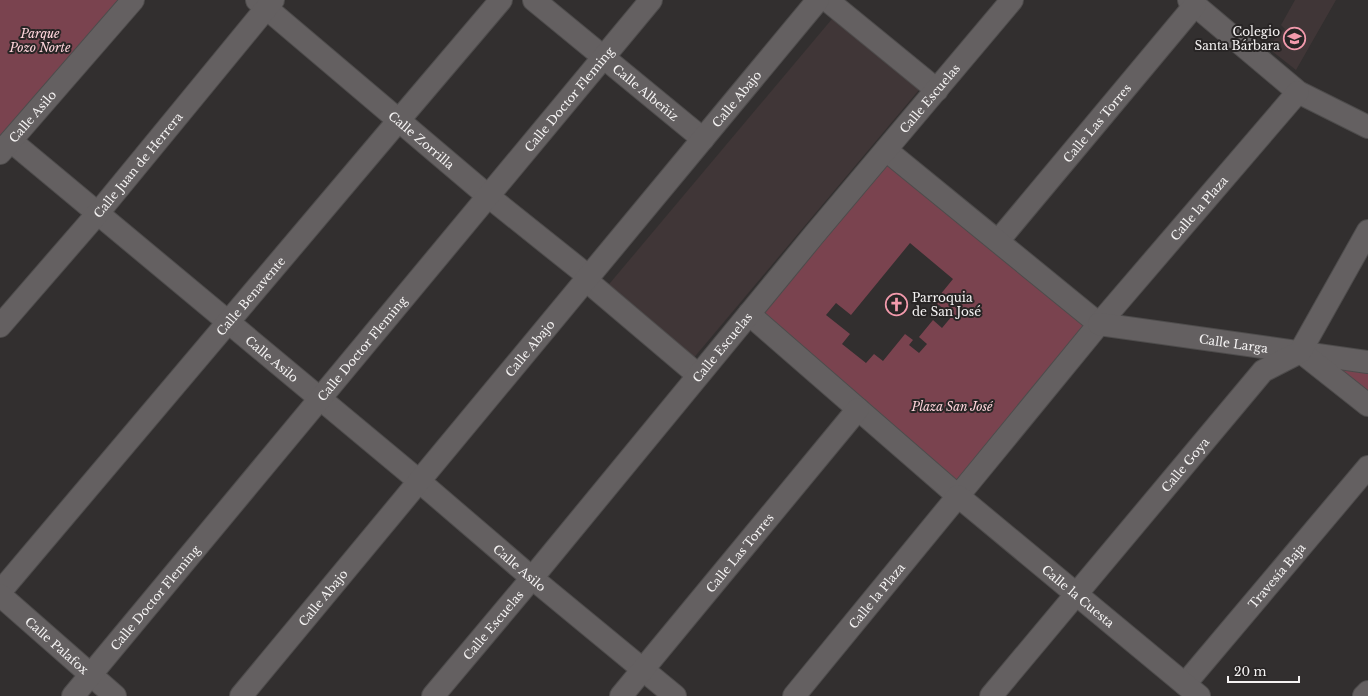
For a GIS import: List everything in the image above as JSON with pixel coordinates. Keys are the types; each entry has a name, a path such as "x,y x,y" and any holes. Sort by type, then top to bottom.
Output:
{"street":[{"name":"Calle Asilo","path":"132,0 6,147 98,213 419,481 532,578 675,696"},
{"name":"Calle Benavente","path":"0,592 502,0"},
{"name":"Calle Albeñiz","path":"534,0 703,139"},
{"name":"Calle Doctor Fleming","path":"73,696 651,0"},
{"name":"Calle Abajo","path":"241,696 818,0"},
{"path":"827,0 936,90"},
{"name":"Calle Escuelas","path":"433,696 532,578 698,375 1012,0"},
{"name":"Calle Zorrilla","path":"266,3 399,120 587,278 698,375"},
{"name":"Calle Juan de Herrera","path":"0,326 98,213 266,3"},
{"path":"1192,3 1298,92 1368,127"},
{"name":"Calle Las Torres","path":"998,241 1192,3"},
{"name":"Calle la Plaza","path":"1099,324 1298,92"},
{"path":"749,314 958,496 1099,324 886,150"},
{"path":"1368,231 1300,352 1368,405"},
{"name":"Calle Larga","path":"1099,324 1368,362"},
{"name":"Calle Goya","path":"991,696 1263,371 1300,352"},
{"name":"Calle Las Torres","path":"620,696 858,409"},
{"name":"Travesía Baja","path":"1192,690 1368,467"},
{"name":"Calle la Plaza","path":"794,696 958,496"},
{"name":"Calle la Cuesta","path":"958,496 1192,690"},
{"name":"Calle Palafox","path":"0,595 115,696"},
{"path":"1364,696 1368,692"}],"shaded area":[{"name":"Colegio Santa Bárbara","path":"1295,0 1336,0 1296,70 1267,47 1285,29 1281,25"},
{"path":"837,13 924,84 692,360 605,289"}],"green space":[{"name":"Parque Pozo Norte","path":"0,0 132,0 0,143"},
{"name":"Plaza San José","path":"886,150 1099,324 958,496 749,314","holes":["910,243 953,279 931,306 935,310 939,305 952,316 942,328 933,320 919,337 927,344 919,353 909,345 913,340 905,334 883,361 874,354 866,363 842,344 850,334 826,315 836,303 851,315"]},
{"path":"1300,352 1368,362 1368,405"}],"place":[{"name":"Colegio Santa Bárbara","path":"1295,38"},
{"name":"Parroquia de San José","path":"896,304"}]}
